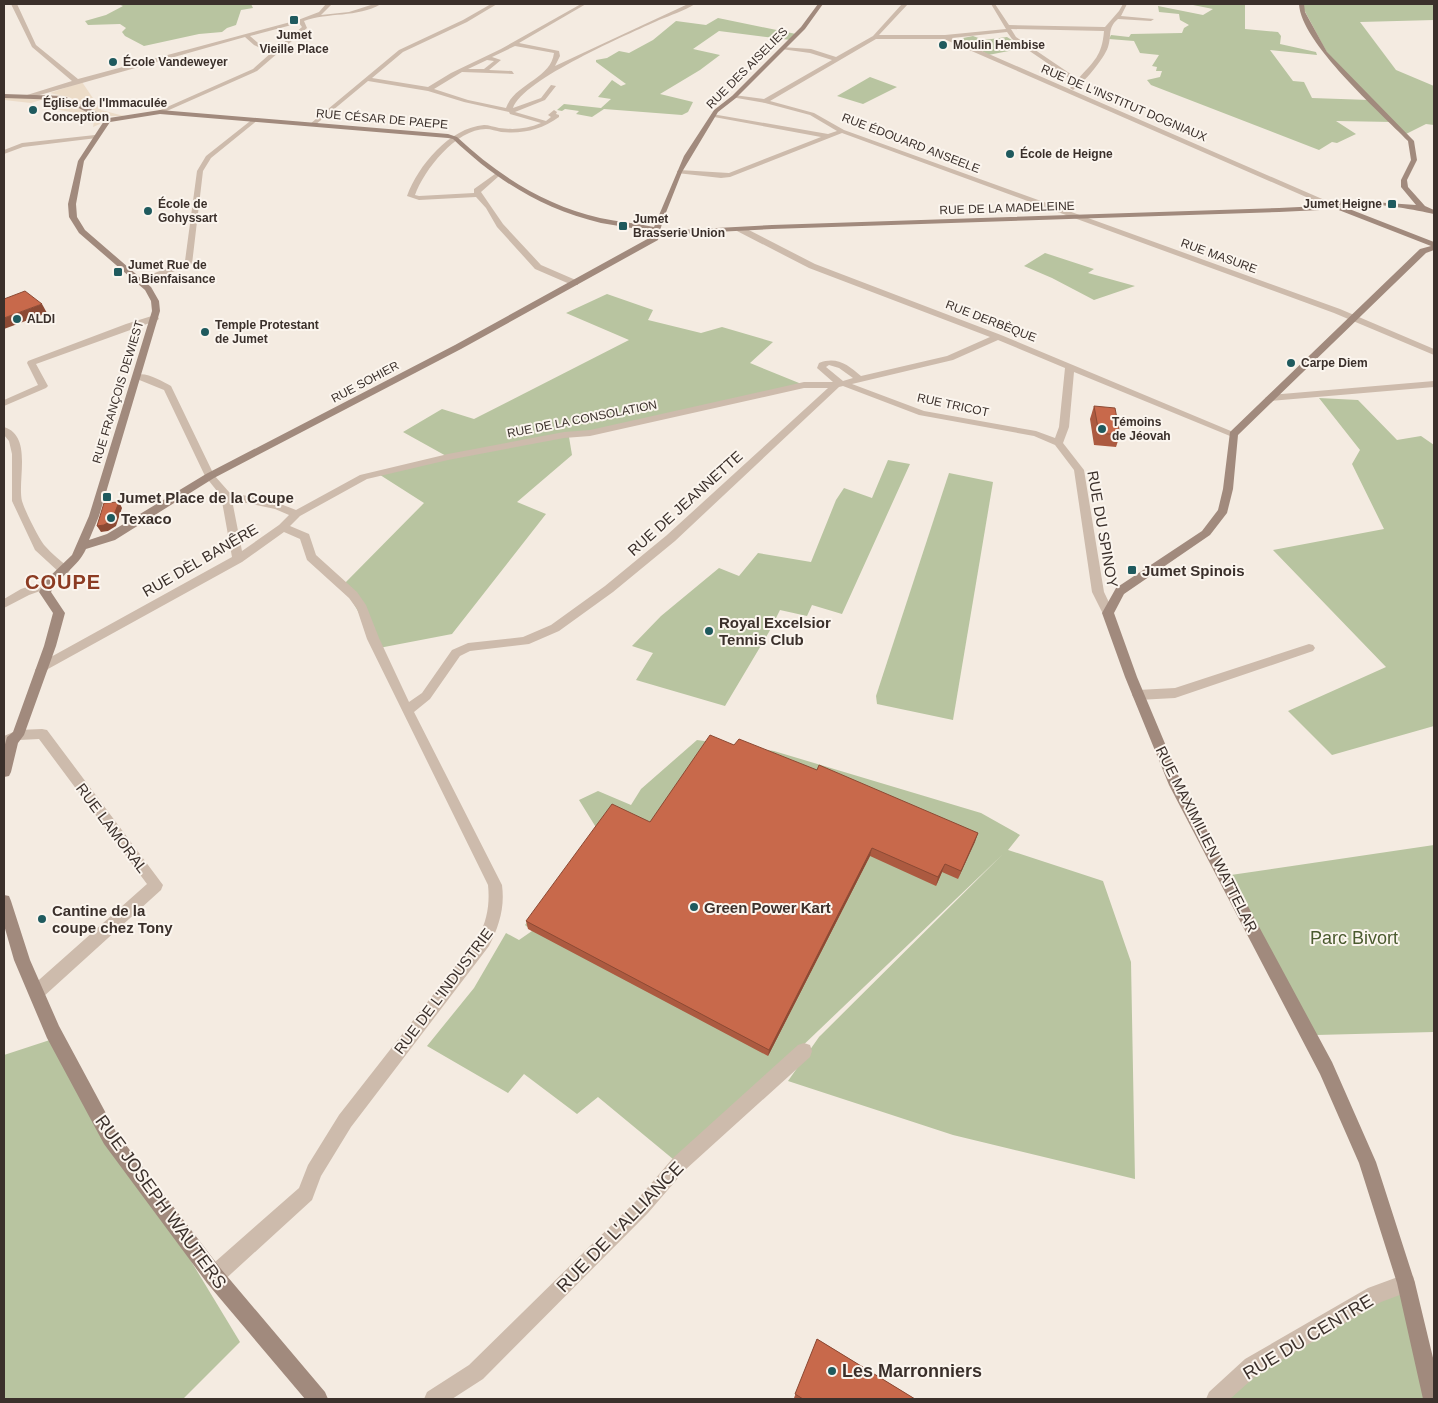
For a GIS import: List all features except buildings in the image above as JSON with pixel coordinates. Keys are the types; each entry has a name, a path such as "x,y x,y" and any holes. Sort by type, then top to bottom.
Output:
{"street":[{"path":"310,17 350,13 378,4"},
{"path":"313,124 401,51 465,21 494,4"},
{"path":"429,89 584,4"},
{"path":"512,112 510,107 520,92 550,70 583,56 650,21 692,4"},
{"name":"RUE DES AISELIES","path":"657,233 659,220 686,156 714,115 784,48 810,20 820,4"},
{"path":"765,101 875,37 905,4"},
{"path":"993,4 1014,38 1078,82"},
{"path":"1069,92 1094,64 1105,47 1109,24 1122,13 1125,4"},
{"path":"1301,4 1302,12 1327,56 1411,141 1414,160 1404,180 1405,187 1422,208"},
{"path":"13,6 34,46 76,81"},
{"path":"29,96 76,81 300,21 328,6"},
{"path":"1118,17 1151,19"},
{"path":"160,112 247,75 276,53 304,27 304,23 300,21"},
{"path":"945,37 1008,29 1107,29"},
{"path":"247,36 256,44 276,53"},
{"name":"RUE DE L'INSTITUT DOGNIAUX","path":"875,37 945,37 1332,205"},
{"path":"514,44 557,52 550,70"},
{"path":"784,48 811,51 836,59"},
{"path":"483,72 489,70 498,60 486,58"},
{"path":"462,70 512,73"},
{"path":"533,74 542,75"},
{"path":"367,79 429,89 547,123"},
{"path":"505,117 512,112 543,99 553,86"},
{"path":"50,96 48,92 56,87"},
{"path":"4,96 66,98 108,120"},
{"name":"RUE ÉDOUARD ANSEELE","path":"734,97 765,101 812,114 842,131 1079,217"},
{"name":"RUE CÉSAR DE PAEPE","path":"108,120 160,112 444,135 456,140 517,190 541,201 595,219 646,228 657,233"},
{"path":"484,127 524,132 547,123 557,116 551,115 554,112"},
{"path":"714,115 830,136"},
{"path":"140,282 189,262 200,171 208,158 256,119"},
{"name":"RUE FRANÇOIS DEWIEST","path":"50,583 77,557 94,516 156,311 155,301 148,289 82,231 72,217 72,204 80,161 108,120"},
{"path":"478,195 419,198 411,196 415,185 429,163 444,147 456,140 467,138 498,120"},
{"path":"679,172 721,176 730,175 842,131"},
{"path":"4,152 22,145 95,137"},
{"path":"497,175 477,191 478,195 500,224 538,267 575,283"},
{"path":"1347,210 1348,204 1356,202"},
{"name":"RUE DE LA MADELEINE","path":"657,233 1279,210 1320,208 1356,202 1422,208 1434,211"},
{"path":"1332,205 1434,247"},
{"name":"RUE MASURE","path":"1079,217 1337,310 1434,352"},
{"name":"RUE DERBÈQUE","path":"740,229 812,266 998,336 1234,434"},
{"name":"RUE SOHIER","path":"81,547 111,537 210,476 340,409 575,283 646,244 655,238 657,233"},
{"path":"1108,613 1120,591 1206,533 1223,511 1228,489 1234,434 1423,251 1434,247"},
{"path":"4,403 43,386 31,363 155,318"},
{"name":"RUE DE JEANNETTE","path":"407,712 426,696 456,653 480,645 525,641 538,637 555,628 610,589 671,538 841,384 950,358 998,336"},
{"path":"841,384 820,368 822,365 832,361 838,362 860,380"},
{"path":"1058,444 1064,427 1070,366"},
{"path":"137,377 146,378 168,388 210,476 226,495 238,559"},
{"name":"RUE TRICOT","path":"841,384 886,402 922,413 1036,434 1058,444"},
{"name":"RUE DE LA CONSOLATION","path":"360,474 564,436 590,433 804,385 841,384"},
{"path":"1270,398 1434,384"},
{"path":"4,430 14,440 17,454 17,501 39,547 64,570"},
{"name":"RUE DU SPINOY","path":"1058,444 1079,470 1098,592 1108,613"},
{"name":"RUE DÈL BANÊRE","path":"41,670 44,666 260,546 296,514 360,474"},
{"path":"226,495 278,506 296,514"},
{"name":"RUE DE L'INDUSTRIE","path":"214,1276 306,1194 314,1171 345,1121 484,942 494,922 498,898 496,885 407,712 379,648 373,639 362,608 353,595 311,557 305,537 283,527"},
{"path":"4,772 12,741 18,735 59,613 45,592 50,583"},
{"path":"4,604 24,592 50,583"},
{"name":"RUE MAXIMILIEN WATTELAR","path":"1108,613 1138,695 1176,784 1326,1068 1367,1162 1406,1283 1433,1399"},
{"path":"1138,695 1175,693 1308,648"},
{"name":"RUE LAMORAL","path":"18,735 42,734 156,886 37,992"},
{"path":"4,741 18,735"},
{"name":"RUE JOSEPH WAUTERS","path":"4,901 6,919 59,1045 103,1126 214,1276 318,1399"},
{"name":"RUE DE L'ALLIANCE","path":"434,1399 476,1372 642,1207 679,1164 804,1051"},
{"name":"RUE DU CENTRE","path":"1216,1399 1252,1366 1375,1295 1406,1283"}],"green space":[{"path":"118,4 251,4 253,8 241,10 236,25 222,32 199,34 144,46 125,36 122,32 126,28 120,24 88,25 85,21 106,15 123,6"},
{"path":"1188,4 1245,4 1245,29 1278,32 1281,36 1280,44 1316,52 1317,55 1270,50 1293,81 1304,82 1312,98 1369,100 1332,62 1301,4 1434,4 1434,20 1360,22 1396,70 1434,86 1434,125 1426,124 1404,135 1393,122 1336,121 1356,134 1337,143 1332,142 1319,150 1151,85 1147,80 1160,77 1162,71 1156,71 1157,67 1152,66 1159,55 1140,53 1134,41 1109,39 1111,35 1129,37 1131,34 1182,33 1184,28 1189,25 1180,20 1179,14 1159,12 1158,6 1203,15 1213,9"},
{"path":"718,18 796,34 791,40 719,31 693,49 720,55 700,70 660,94 693,102 688,112 682,115 604,109 592,117 576,114 579,111 557,110 564,104 601,108 611,99 598,97 612,80 621,86 626,84 596,62 596,60 607,58 619,51 629,53 653,40 676,21 706,25"},
{"path":"973,36 984,40 1007,37 1024,48 988,55 982,51 984,50 958,39"},
{"path":"870,77 897,87 863,104 837,96"},
{"path":"1045,253 1094,269 1088,273 1135,286 1094,300 1024,266"},
{"path":"607,294 653,310 648,320 701,333 722,327 773,342 750,363 804,385 569,437 572,455 517,502 546,514 452,634 379,648 343,585 424,503 377,473 448,457 403,432 442,409 474,419 629,340 566,313"},
{"path":"1319,398 1358,400 1397,440 1421,436 1434,445 1434,726 1332,755 1288,711 1386,667 1273,550 1384,529 1352,464 1360,450"},
{"name":"Royal Excelsior Tennis Club","path":"888,460 910,464 842,614 812,605 807,616 780,610 725,706 636,680 653,653 632,646 661,616 719,568 739,576 758,553 811,562 836,500 844,488 872,498"},
{"path":"949,473 993,482 953,720 877,704 876,696"},
{"path":"697,740 774,751 981,813 1020,835 1008,850 1103,881 1131,962 1135,1179 953,1135 788,1081 819,1037 1003,854 679,1164 598,1097 577,1114 524,1074 508,1093 427,1046 474,988 506,933 519,940 532,931 525,925 597,829 579,800 598,791 631,805 641,789"},
{"name":"Parc Bivort","path":"1434,845 1434,1032 1316,1035 1224,876"},
{"path":"56,1038 240,1342 183,1399 4,1399 4,1055"},
{"path":"1406,1283 1433,1399 1222,1399 1315,1330"}],"shaded area":[{"path":"82,82 101,110 124,116 105,116 69,97 50,93"},
{"path":"51,97 61,99 98,118 100,124 93,127 94,121 86,115 55,109 60,104 55,101 41,100 31,103 4,100 4,98"}],"place":[{"name":"Jumet Vieille Place","path":"294,20"},
{"name":"Moulin Hembise","path":"943,45"},
{"name":"École Vandeweyer","path":"113,62"},
{"name":"Église de l'Immaculée Conception","path":"33,110"},
{"name":"École de Heigne","path":"1010,154"},
{"name":"Jumet Heigne","path":"1392,204"},
{"name":"École de Gohyssart","path":"148,211"},
{"name":"Jumet Brasserie Union","path":"623,226"},
{"name":"Jumet Rue de la Bienfaisance","path":"118,272"},
{"name":"ALDI","path":"17,319"},
{"name":"Temple Protestant de Jumet","path":"205,332"},
{"name":"Carpe Diem","path":"1291,363"},
{"name":"Témoins de Jéovah","path":"1102,429"},
{"name":"Jumet Place de la Coupe","path":"107,497"},
{"name":"Texaco","path":"111,518"},
{"name":"Jumet Spinois","path":"1132,570"},
{"name":"Royal Excelsior Tennis Club","path":"709,631"},
{"name":"Green Power Kart","path":"694,907"},
{"name":"Cantine de la coupe chez Tony","path":"42,919"},
{"name":"Les Marronniers","path":"832,1371"}],"district":[{"name":"COUPE","path":"63,582"}]}
